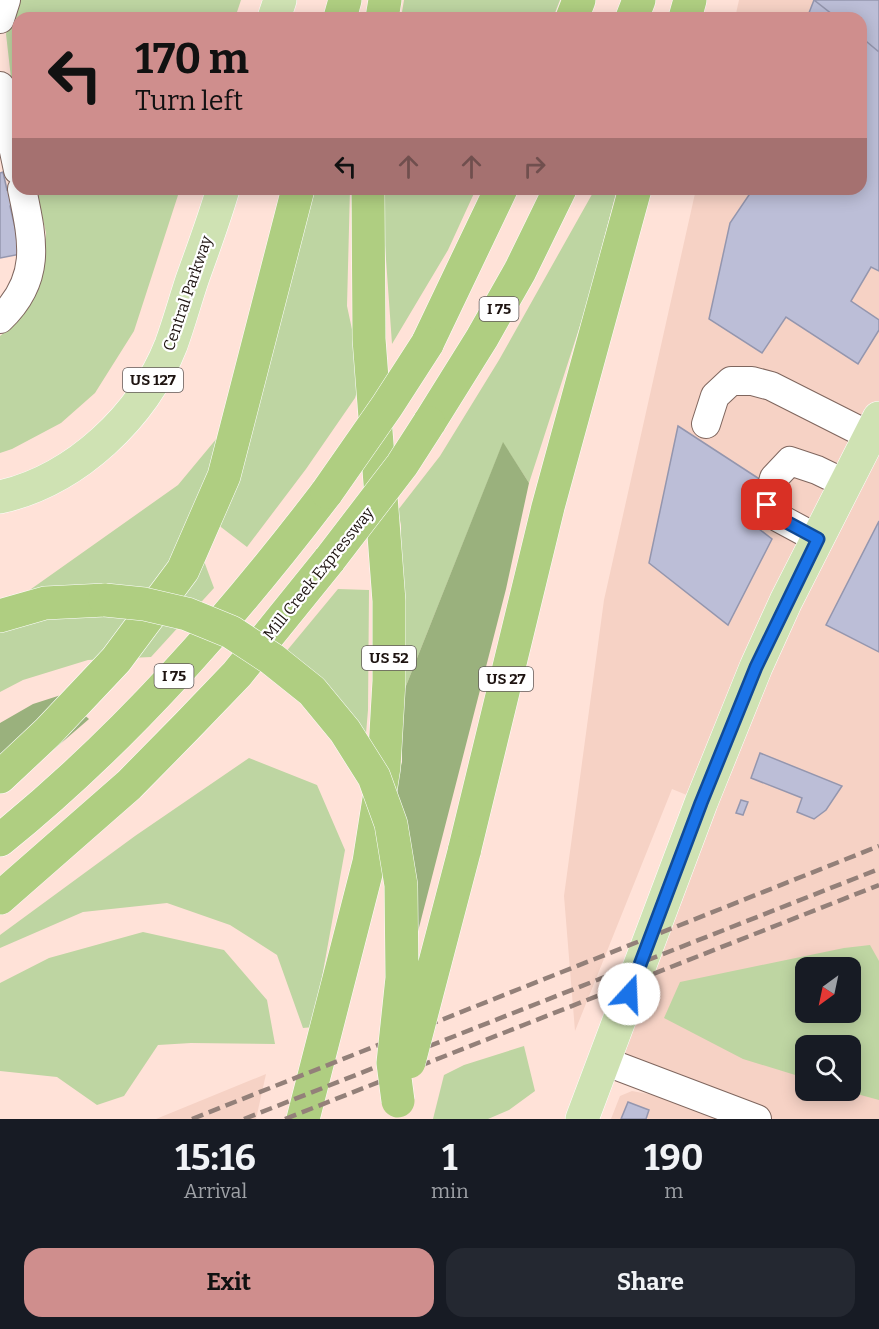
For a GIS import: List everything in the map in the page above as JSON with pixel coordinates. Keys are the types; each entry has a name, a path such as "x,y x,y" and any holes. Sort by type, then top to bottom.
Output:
{"highway":[{"path":"0,777 48,732 116,660 183,570 224,476 296,195"},
{"name":"US 52","path":"303,1119 369,861 384,767 389,681 389,601 369,339 369,195"},
{"name":"I 75","path":"0,840 45,804 166,685 206,643 273,562 327,492 427,344 498,195"},
{"name":"Mill Creek Expressway","path":"0,898 129,785 187,726 237,674 330,559 402,465 429,423 482,338 520,271 557,195"},
{"name":"US 27","path":"396,1110 464,852 548,507 633,195"},
{"path":"0,616 45,603 105,600 144,604 188,614 231,632 272,658 312,691 345,730 374,777 391,824 401,885 402,978 393,1064 396,1110"}],"main road":[{"name":"Central Parkway","path":"0,497 38,484 70,467 98,445 124,420 141,399 171,345 221,195"},
{"path":"582,1119 701,803 756,667 874,427"}],"street":[{"path":"0,19 6,0"},
{"path":"0,86 12,142"},
{"path":"0,319 16,304 28,279 32,255 23,195"},
{"path":"706,424 716,396 731,381 752,381 771,386 874,427"},
{"path":"818,539 779,518 767,505 774,478 790,462 817,470 846,484"},
{"path":"604,1061 723,1114 757,1119"}],"shaded area":[{"path":"739,0 879,0 879,1119 757,1119 604,1061 716,807 672,789 575,1031 564,896 604,600 695,195 867,195 867,12 736,12"},
{"path":"266,1074 256,1119 156,1119"},
{"path":"632,1091 654,1095 719,1119 611,1119 620,1096"}],"green space":[{"path":"14,0 241,0 237,12 12,12 12,83 6,34"},
{"path":"404,0 560,0 555,12 402,12"},
{"path":"37,195 178,195 134,331 95,393 61,423 0,453 0,336 10,328 38,291 46,233"},
{"path":"308,195 350,195 347,306 362,376 355,398 306,469 247,547 217,524 198,545 214,588 151,657 88,660 23,680 0,692 0,611 178,485 227,426"},
{"path":"385,195 473,195 448,250 392,344 383,217"},
{"path":"592,195 615,195 587,304 529,483 503,443 402,696 401,525 398,510 440,456 499,360"},
{"path":"503,442 529,483 506,589 414,947 383,822 402,762 402,696"},
{"path":"338,589 369,590 368,710 362,781 285,653"},
{"path":"61,695 89,719 52,751 0,773 0,723 33,704"},
{"path":"249,758 317,785 345,850 313,1027 303,1028 277,955 230,925 167,903 83,912 0,948 0,935 135,836"},
{"path":"143,932 224,950 267,1000 275,1044 158,1045 124,1096 97,1105 57,1077 0,1071 0,983 49,958"},
{"path":"870,945 879,961 879,1100 861,1095 861,1035 795,1035 795,1075 743,1059 664,1018 680,982 795,958 795,1023 861,1023 861,957 801,957"},
{"path":"524,1046 535,1091 509,1110 488,1119 433,1119 444,1075 464,1065"}],"building":[{"path":"814,0 879,0 879,52 867,42 867,12 829,12"},
{"path":"814,0 829,12 809,12"},
{"path":"867,42 879,52 879,271 871,267 851,301 879,320 879,330 858,364 786,317 762,353 709,319 730,223 749,195 867,195"},
{"path":"3,172 7,190 12,189 15,205 10,206 21,254 0,258 0,173"},
{"path":"678,426 764,482 746,519 772,539 728,625 649,563"},
{"path":"879,521 879,652 826,625"},
{"path":"760,753 842,786 826,810 814,819 797,812 802,798 751,778"},
{"path":"741,800 748,802 743,815 736,813"},
{"path":"628,1102 649,1110 646,1119 621,1119"}],"railway":[{"path":"192,1119 879,846"},
{"path":"244,1119 879,869"},
{"path":"285,1119 879,885"}],"route":[{"path":"629,994 701,803 756,667 818,539 779,518 767,505"}]}
